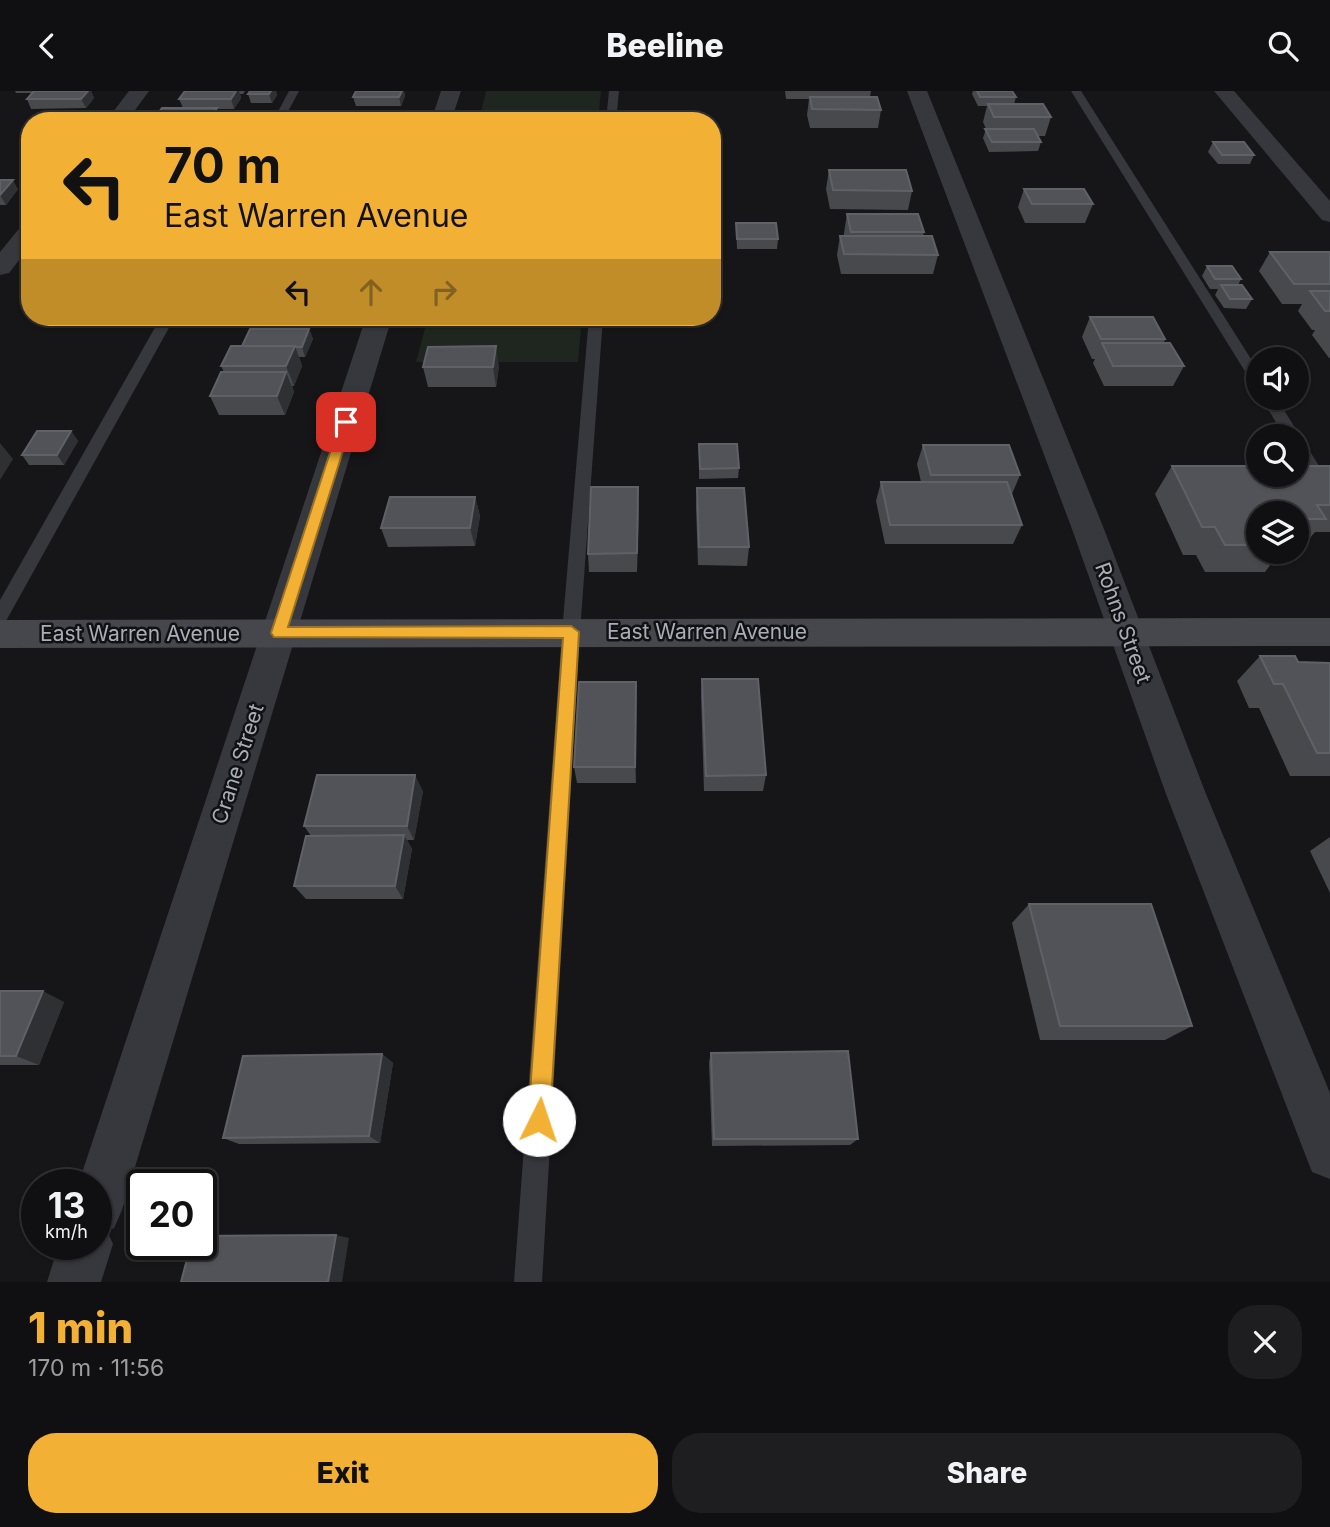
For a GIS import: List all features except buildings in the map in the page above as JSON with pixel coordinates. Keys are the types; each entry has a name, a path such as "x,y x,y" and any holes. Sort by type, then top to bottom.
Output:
{"main road":[{"name":"East Warren Avenue","path":"0,634 1330,632"}],"street":[{"path":"123,112 139,91"},
{"path":"444,112 450,91"},
{"name":"Rohns Street","path":"917,91 1186,794 1330,1154"},
{"path":"1224,91 1330,215"},
{"path":"0,268 21,241"},
{"name":"Crane Street","path":"109,1169 376,326"},
{"path":"74,1282 81,1260"}],"lane":[{"path":"283,112 294,91"},
{"path":"612,112 614,91"},
{"path":"1076,91 1246,362"},
{"path":"0,616 163,326"},
{"path":"528,1282 571,632 595,326"},
{"path":"1309,462 1330,496"}],"shaded area":[{"path":"486,91 601,91 599,112 481,112"},
{"path":"426,326 581,326 578,362 416,362"}],"route":[{"path":"346,422 279,633 571,632 539,1120"}]}
